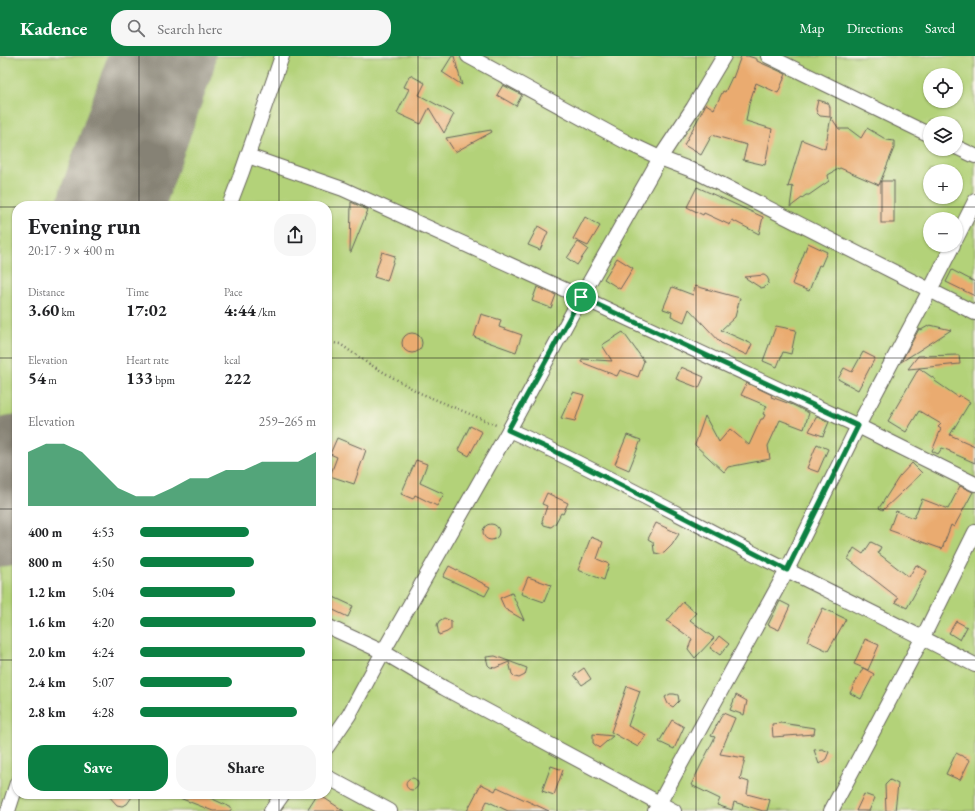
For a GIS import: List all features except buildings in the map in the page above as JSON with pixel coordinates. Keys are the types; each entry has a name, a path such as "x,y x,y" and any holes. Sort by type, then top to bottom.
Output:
{"street":[{"path":"231,201 282,56"},
{"path":"468,56 628,143 660,158 697,172 975,314"},
{"path":"332,739 349,715 581,297 660,158 693,108 724,56"},
{"path":"768,56 923,131"},
{"path":"963,150 975,156"},
{"path":"248,156 343,189 581,297 858,426 975,484"},
{"path":"963,225 975,201"},
{"path":"657,807 787,570 858,426 949,252"},
{"path":"508,430 552,450 787,570 923,637 975,665"},
{"path":"831,811 923,637 975,532"},
{"path":"332,628 384,652 444,688 657,807 674,811"},
{"path":"332,780 390,811"},
{"path":"8,811 12,799"},
{"path":"271,811 279,799"}],"path":[{"path":"332,343 340,344 366,362 420,393 508,430"}],"green space":[{"path":"0,56 975,56 975,811 0,811"}],"runway":[{"path":"112,201 163,56"},
{"path":"0,515 12,481"}],"route":[{"path":"581,297 858,426 787,570 552,450 508,430 581,297"}]}
